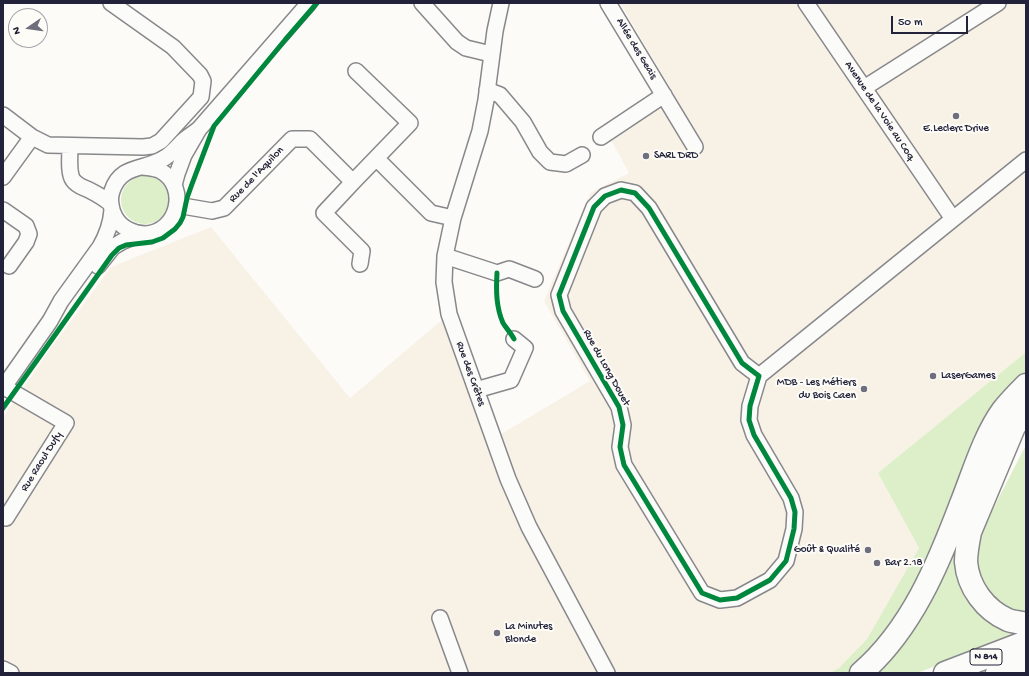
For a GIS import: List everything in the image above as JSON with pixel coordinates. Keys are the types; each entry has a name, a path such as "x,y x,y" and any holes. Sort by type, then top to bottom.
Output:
{"highway":[{"path":"861,673 882,652 898,632 922,594 939,560 992,427 1004,409 1026,385"},
{"path":"1026,410 1014,427 970,532 966,563 968,574 977,595 985,604 997,614 1009,620 1026,624"},
{"path":"997,465 1026,426"},
{"name":"N 814","path":"945,673 1026,642"},
{"name":"N 814","path":"997,673 1026,662"}],"street":[{"path":"3,115 32,137 48,145 143,147 152,146 161,142 201,97 203,81 200,75 173,47 111,3"},
{"path":"174,185 184,155 199,129 309,3"},
{"path":"422,3 457,42 466,48 491,54"},
{"name":"Rue des Crêtes","path":"501,3 491,54 480,131 453,218 445,256 444,282 449,314 508,479 529,527 607,673"},
{"name":"Allée des Geais","path":"608,3 696,147"},
{"name":"Avenue de la Voie au Coq","path":"806,3 953,219"},
{"path":"864,88 998,3"},
{"path":"356,71 410,124 324,213 362,252 360,264"},
{"path":"487,90 500,95 523,122 540,152 550,162 566,164 582,155"},
{"path":"601,137 664,96"},
{"path":"4,388 50,321 61,301 106,238 109,228 111,194 118,180 129,170 154,164 167,156 199,129"},
{"path":"3,177 32,137"},
{"name":"Rue de l'Aquilon","path":"177,205 212,211 224,208 292,139 310,139 353,182"},
{"path":"70,146 70,172 72,180 79,186 104,199 111,207 120,224 126,229 141,234 150,234 165,227 173,217 177,205 177,193 174,185 168,177 153,168 143,167"},
{"path":"376,158 431,213 453,218"},
{"path":"759,376 1026,160"},
{"path":"88,190 114,186"},
{"name":"Rue du Long Douet","path":"621,190 635,193 649,208 742,363 759,376 750,406 749,420 754,436 791,498 795,512 794,529 786,560 770,580 737,598 720,600 702,593 624,466 620,447 623,425 619,407 563,311 559,295 594,207 605,196 621,190"},
{"path":"3,210 26,226 29,234 26,242 8,266"},
{"path":"50,321 68,304 113,247 123,241 141,234"},
{"path":"445,256 497,273 509,269 535,279"},
{"path":"476,390 512,380 525,348 514,338"},
{"name":"Rue Raoul Dufy","path":"3,516 6,518 66,423 4,388"},
{"path":"440,618 460,673"},
{"path":"3,669 11,673"}],"shaded area":[{"path":"620,3 1026,3 1026,352 878,473 919,548 867,639 839,668 830,673 3,673 3,417 48,352 111,267 211,227 350,398 443,319 486,443 590,381 544,301 590,193 629,173 610,138 675,96"}],"green space":[{"path":"140,176 150,176 162,183 169,195 169,205 162,217 150,224 140,224 132,220 125,213 121,205 121,195 125,187 132,180"},
{"path":"1026,352 1026,372 1021,376 934,545 913,591 895,622 867,657 847,673 830,673 839,668 867,639 919,548 878,473"},
{"path":"1026,445 1026,615 1017,616 989,599 974,568 978,538"},
{"path":"988,450 957,554 1017,631 1017,635 917,673 877,673 913,629 937,583"}],"cycle path":[{"path":"3,408 112,255 119,248 126,245 152,242 163,238 180,223 183,217 187,198 214,126 317,3"},
{"path":"621,190 635,193 649,208 742,363 759,376 750,406 749,420 754,435 791,498 795,512 794,529 786,561 770,580 737,598 720,600 702,593 624,465 620,447 623,425 619,407 563,311 559,295 594,207 605,196 621,190"},
{"path":"497,273 499,311 503,323 514,339"}],"place":[{"name":"E.Leclerc Drive","path":"956,116"},
{"name":"SARL DRD","path":"646,156"},
{"name":"LaserGames","path":"933,376"},
{"name":"MDB - Les Métiers du Bois Caen","path":"864,389"},
{"name":"Goût & Qualité","path":"868,550"},
{"name":"Bar 2.18","path":"877,563"},
{"name":"La Minutes Blonde","path":"497,633"}]}
